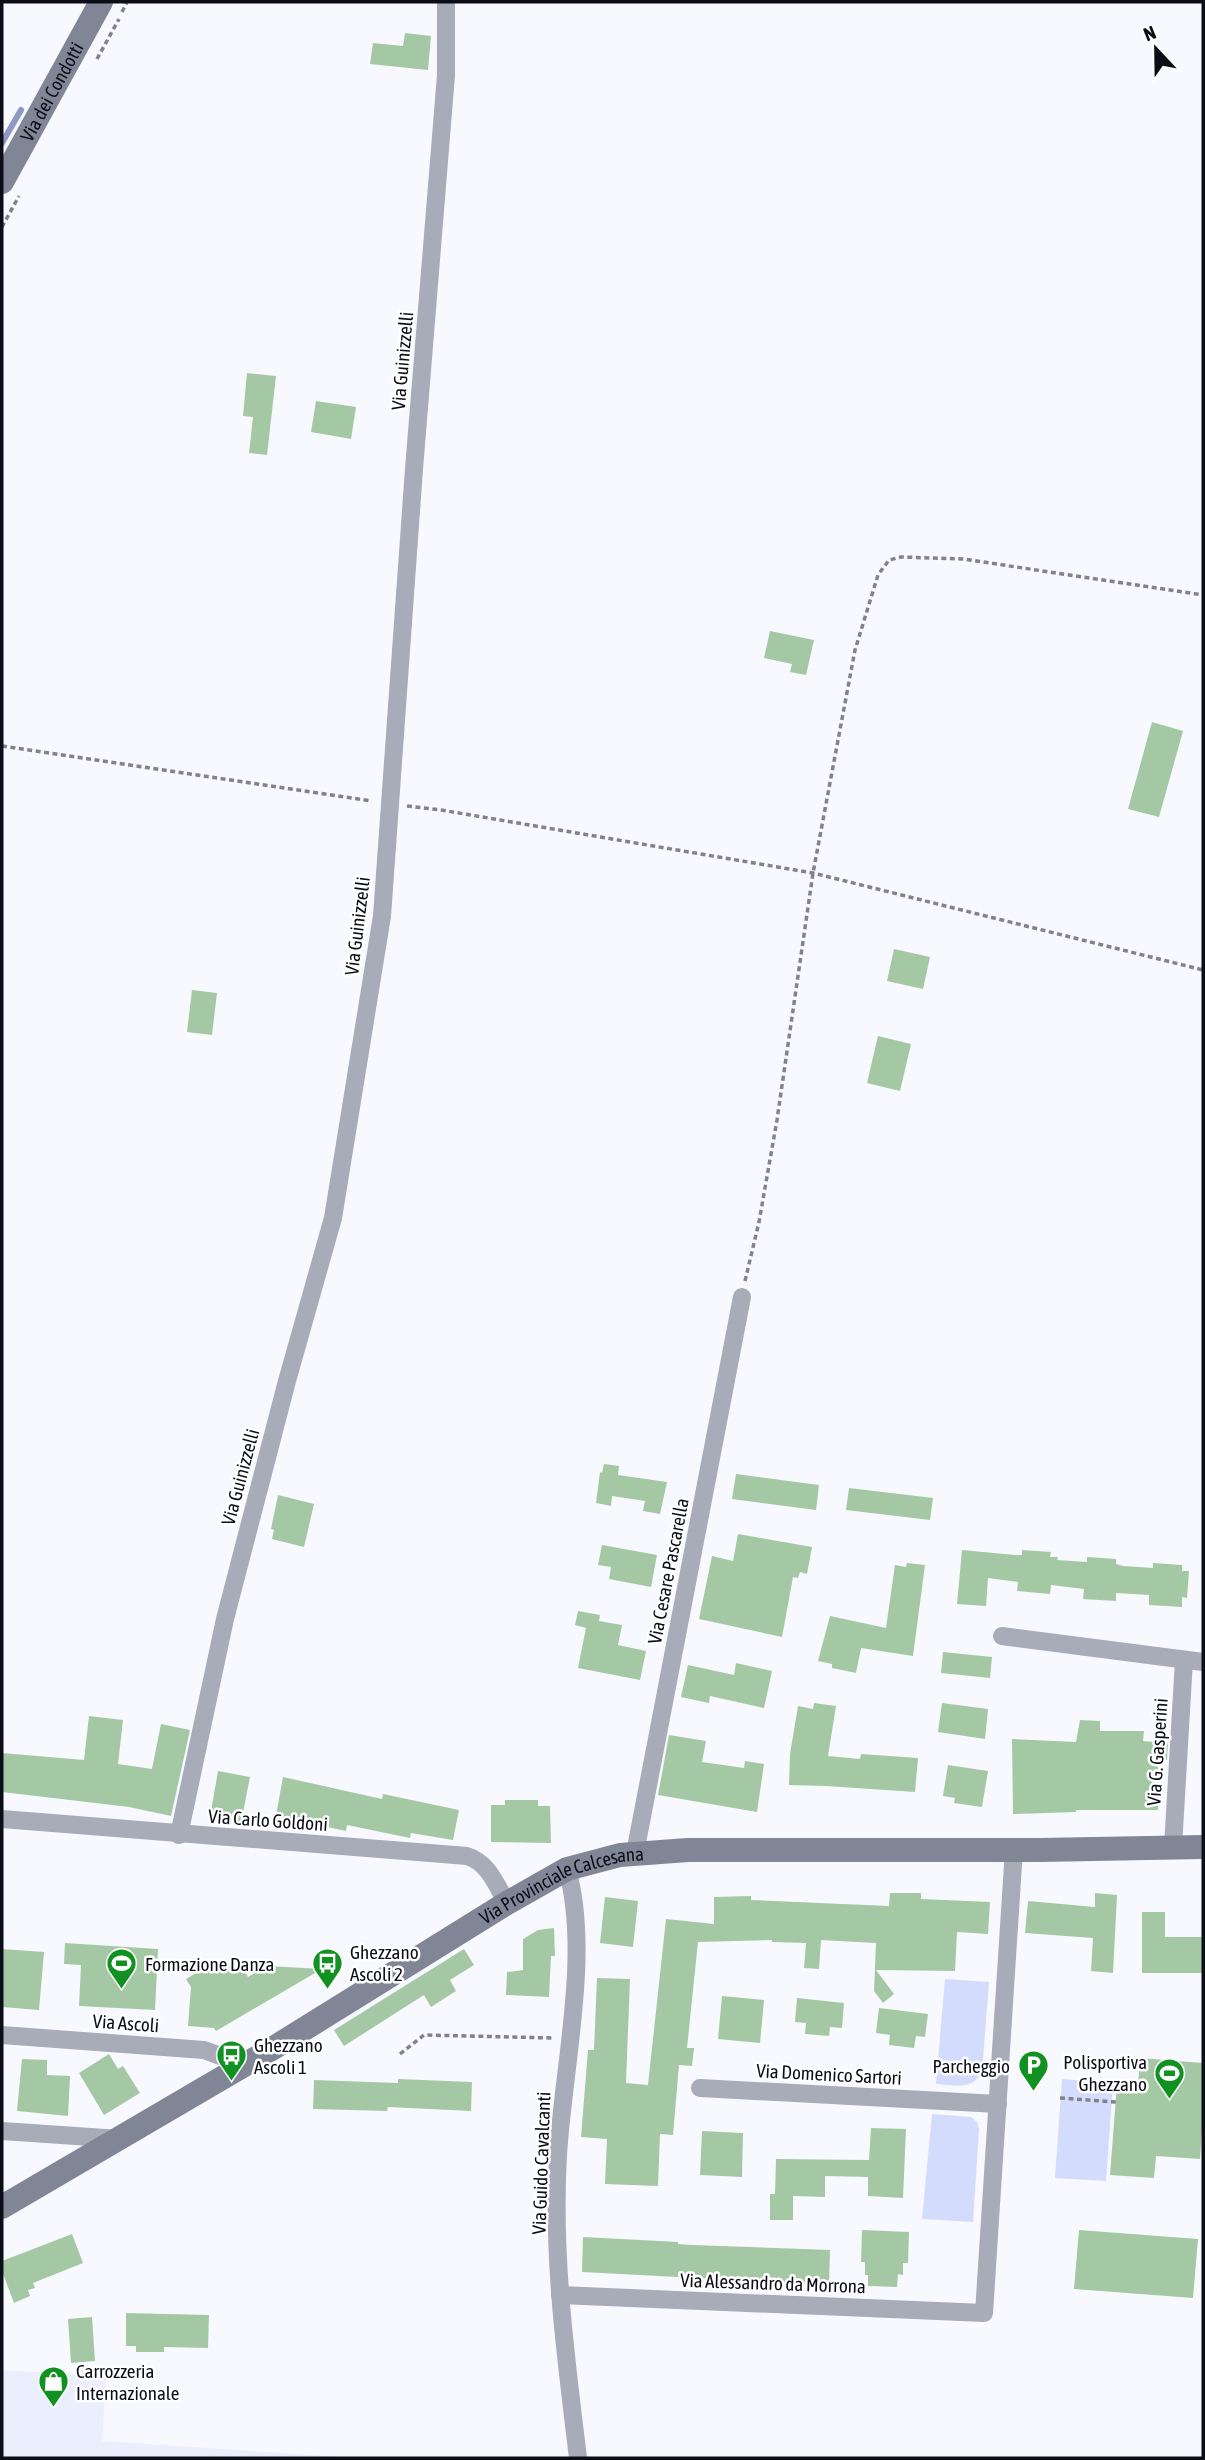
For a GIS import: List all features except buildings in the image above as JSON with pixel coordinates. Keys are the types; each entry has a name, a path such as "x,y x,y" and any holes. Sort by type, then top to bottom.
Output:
{"main road":[{"name":"Via dei Condotti","path":"2,182 101,2"},
{"name":"Via Provinciale Calcesana","path":"2,2207 245,2065 507,1903 567,1869 603,1858 688,1850 1203,1847"}],"street":[{"name":"Via Guinizzelli","path":"179,1835 225,1619 333,1218 382,916 446,75 446,2"},
{"name":"Via Cesare Pascarella","path":"635,1853 741,1297"},
{"path":"1002,1636 1203,1662"},
{"name":"Via G. Gasperini","path":"1172,1847 1184,1660"},
{"name":"Via Carlo Goldoni","path":"2,1819 467,1856 479,1861 486,1868 507,1903"},
{"path":"998,2104 1014,1849"},
{"name":"Via Guido Cavalcanti","path":"567,1869 576,1917 576,1965 558,2157 557,2210 560,2295 578,2458"},
{"name":"Via Ascoli","path":"2,2035 204,2050 245,2065"},
{"name":"Via Domenico Sartori","path":"700,2088 998,2104"},
{"name":"Via Alessandro da Morrona","path":"560,2295 984,2313 998,2104"},
{"path":"2,2131 120,2139"}],"path":[{"path":"741,1297 760,1222 813,873 855,650 878,575 889,560 901,557 963,559 1203,595"},
{"path":"2,746 441,810 813,873 1203,970"},
{"path":"400,2054 424,2035 570,2038"},
{"path":"1060,2098 1115,2102"}],"shaded area":[{"path":"945,1979 989,1982 982,2071 974,2082 969,2084 936,2084"},
{"path":"1062,2079 1113,2083 1106,2181 1055,2178"},
{"path":"932,2114 971,2117 977,2122 979,2129 973,2222 922,2219"},
{"name":"Carrozzeria Internazionale","path":"2,2370 106,2377 102,2441 355,2458 2,2458"}],"waterway":[{"path":"2,143 21,110"}],"place":[{"name":"Ghezzano Ascoli 2","path":"327,1990"},
{"name":"Formazione Danza","path":"122,1991"},
{"name":"Ghezzano Ascoli 1","path":"231,2083"},
{"name":"Parcheggio","path":"1033,2093"},
{"name":"Polisportiva Ghezzano","path":"1170,2100"},
{"name":"Carrozzeria Internazionale","path":"53,2409"}]}
